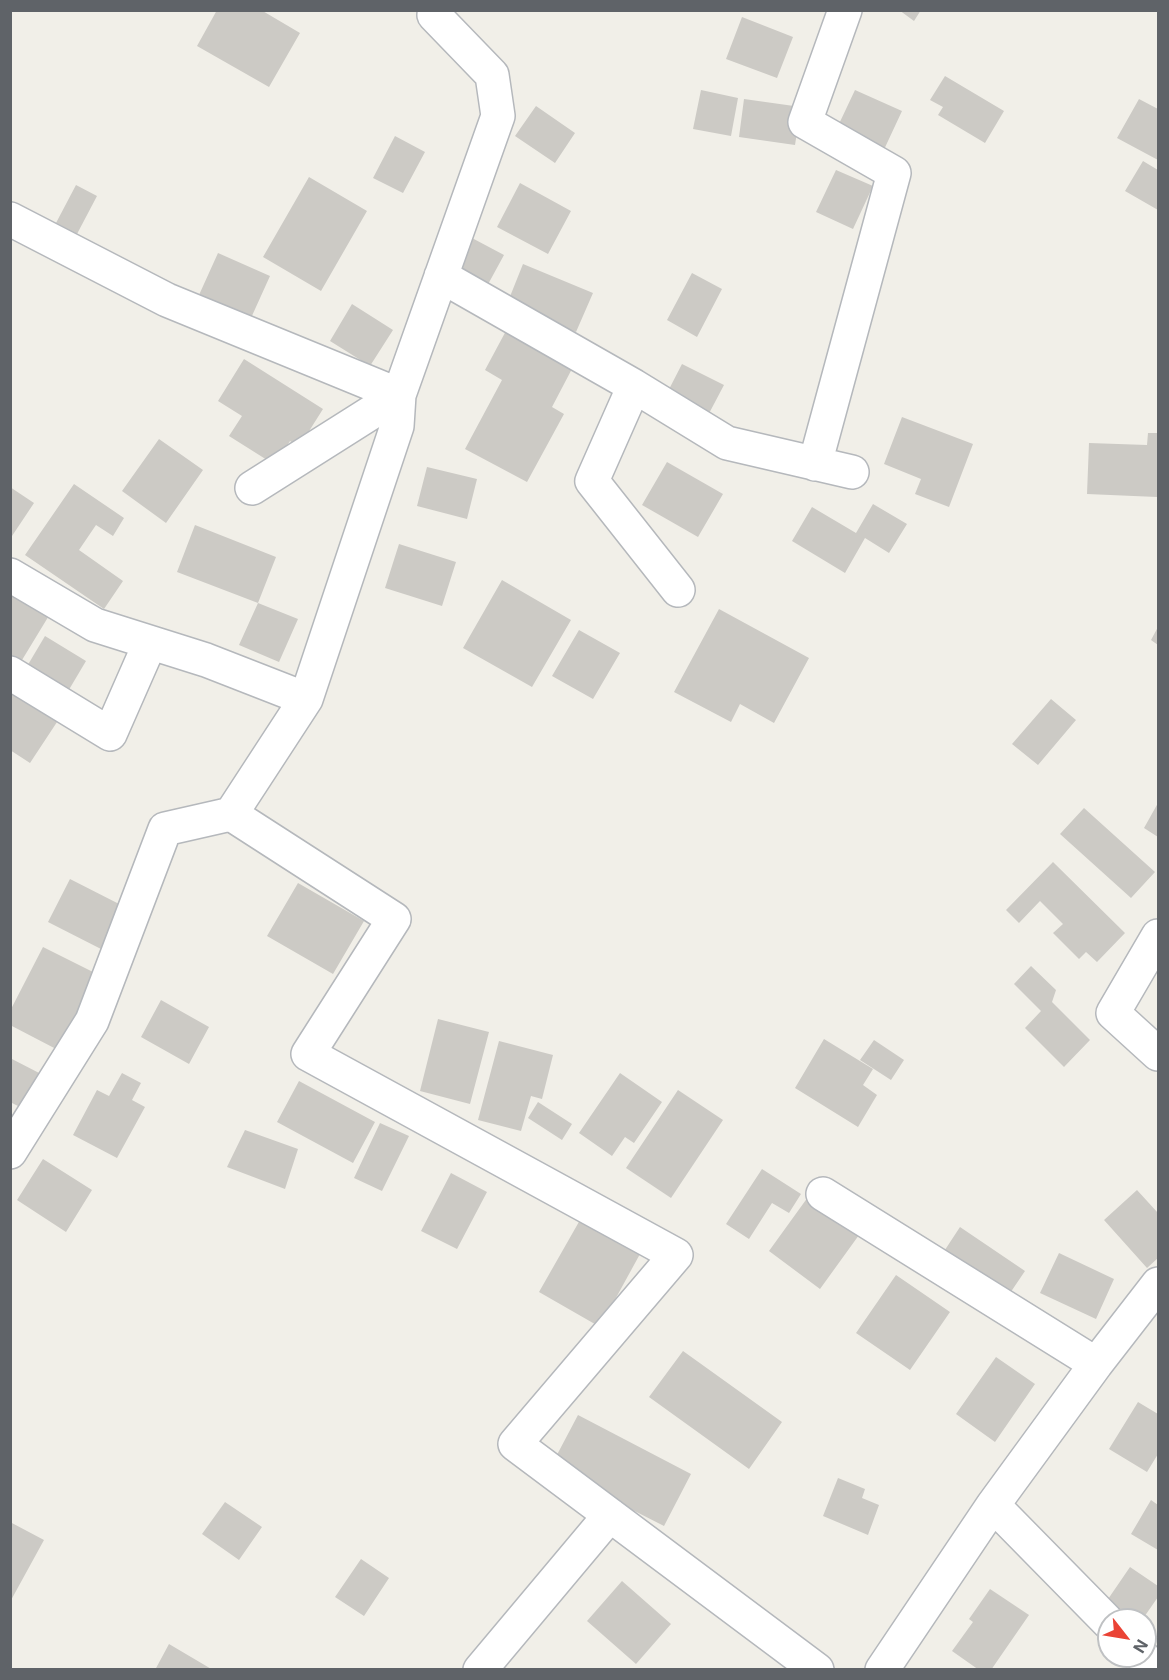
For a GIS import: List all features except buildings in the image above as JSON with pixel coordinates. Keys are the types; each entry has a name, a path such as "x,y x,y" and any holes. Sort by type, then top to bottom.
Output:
{"street":[{"path":"10,1152 92,1021 165,829 231,814 306,699 397,426 399,395 498,116 492,75 434,15 436,10"},
{"path":"815,464 894,173 805,122 845,10"},
{"path":"10,219 167,300 399,395"},
{"path":"441,276 634,386 727,443 852,472"},
{"path":"634,386 592,482 678,590"},
{"path":"252,488 399,395"},
{"path":"10,574 95,625 206,660 306,699"},
{"path":"10,673 110,734 150,643"},
{"path":"231,814 393,919 308,1054 676,1255 515,1444 817,1670"},
{"path":"1158,936 1113,1013 1158,1054"},
{"path":"824,1194 1096,1364"},
{"path":"882,1670 993,1505 1096,1364 1158,1284"},
{"path":"993,1505 1097,1611"},
{"path":"480,1670 610,1515"}]}
